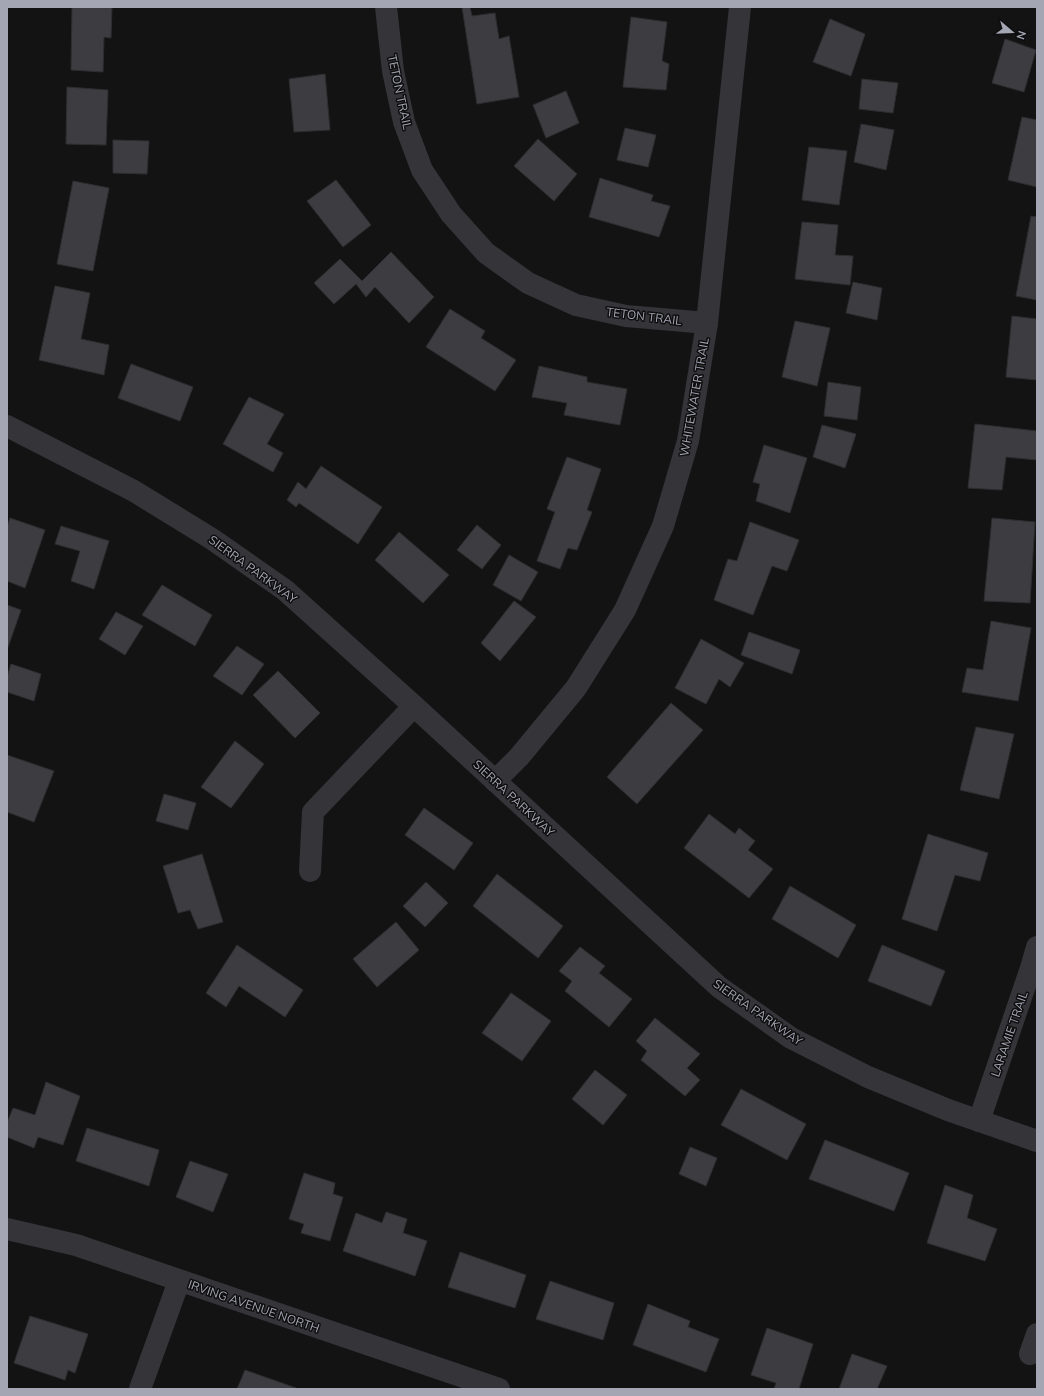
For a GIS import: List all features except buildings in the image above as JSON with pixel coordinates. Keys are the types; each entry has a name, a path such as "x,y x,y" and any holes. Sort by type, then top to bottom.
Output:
{"street":[{"name":"TETON TRAIL","path":"386,7 393,71 404,122 422,170 451,214 486,253 528,283 576,305 626,316 707,323"},
{"name":"WHITEWATER TRAIL","path":"495,781 518,757 576,688 625,610 663,526 688,440 707,323 740,7"},
{"name":"SIERRA PARKWAY","path":"7,426 134,491 212,539 285,590 414,706 719,987 791,1038 868,1077 948,1110 1037,1141"},
{"path":"310,870 313,812 414,706"},
{"name":"LARAMIE TRAIL","path":"979,1121 1037,948"},
{"name":"IRVING AVENUE NORTH","path":"7,1229 76,1245 178,1281 499,1389"},
{"path":"140,1389 178,1281"}]}
